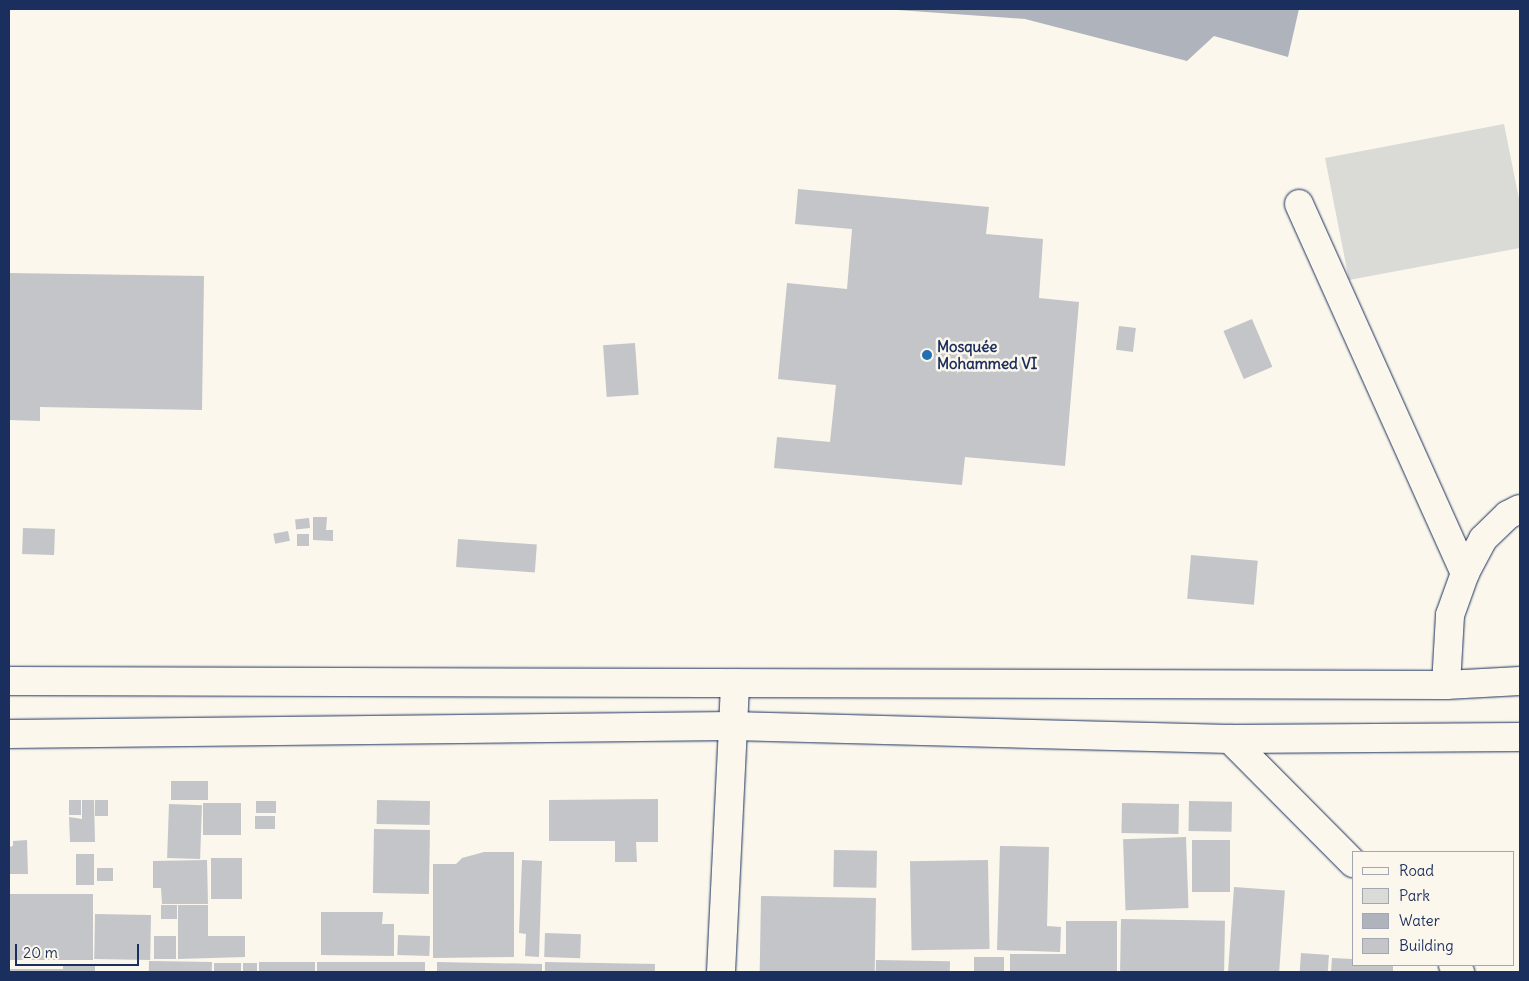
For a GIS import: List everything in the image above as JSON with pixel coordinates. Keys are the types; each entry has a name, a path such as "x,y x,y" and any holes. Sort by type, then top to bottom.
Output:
{"street":[{"path":"1299,204 1465,573"},
{"path":"1446,685 1450,615 1465,573 1483,539 1508,515 1520,509"},
{"path":"9,681 1446,685 1520,681"},
{"path":"721,972 735,683"},
{"path":"9,734 732,726 1230,739 1520,737"},
{"path":"1230,739 1352,862"}],"green space":[{"path":"1504,124 1520,204 1520,248 1349,280 1325,158"}],"water":[{"path":"883,9 1299,9 1288,57 1214,36 1187,61 1025,19"}],"building":[{"name":"Mosquée Mohammed VI","path":"798,189 989,207 986,234 1043,239 1039,298 1079,302 1065,466 965,457 962,485 774,468 777,437 830,442 836,385 778,379 787,283 847,289 852,229 795,224"},
{"path":"9,273 204,276 202,410 40,407 40,421 9,420"},
{"path":"1252,319 1272,367 1244,379 1223,331"},
{"path":"1119,326 1136,328 1133,352 1116,350"},
{"path":"635,343 639,395 607,397 603,345"},
{"path":"313,517 327,517 326,530 333,530 333,541 313,540"},
{"path":"309,518 310,528 296,529 295,519"},
{"path":"23,528 55,529 54,555 22,554"},
{"path":"288,531 290,541 275,544 273,534"},
{"path":"297,534 309,534 309,546 297,546"},
{"path":"458,539 537,545 535,572 456,567"},
{"path":"1191,555 1258,561 1254,605 1187,599"},
{"path":"171,781 208,781 208,800 171,800"},
{"path":"658,799 658,842 636,842 637,862 615,862 615,841 549,841 549,800"},
{"path":"69,800 81,800 81,815 69,815"},
{"path":"82,800 94,800 95,842 70,842 69,817 82,819"},
{"path":"95,800 108,800 108,816 95,816"},
{"path":"377,800 430,801 430,825 377,824"},
{"path":"256,801 276,801 276,813 256,813"},
{"path":"1189,801 1232,802 1231,832 1188,831"},
{"path":"203,803 241,803 241,835 203,835"},
{"path":"1122,803 1179,804 1178,834 1121,833"},
{"path":"169,804 202,805 200,859 167,858"},
{"path":"255,816 275,816 275,829 255,829"},
{"path":"374,829 430,830 429,894 373,893"},
{"path":"1186,837 1188,908 1126,910 1123,839"},
{"path":"27,840 28,874 9,874 9,847 13,846 13,841"},
{"path":"1192,840 1230,840 1230,892 1192,892"},
{"path":"1000,846 1049,847 1047,926 1061,927 1060,952 997,950"},
{"path":"834,850 877,851 876,888 833,887"},
{"path":"484,852 514,852 514,957 433,958 433,864 456,864 462,858"},
{"path":"76,854 94,854 94,885 76,885"},
{"path":"211,858 242,858 242,899 211,899"},
{"path":"207,860 208,904 162,904 161,888 153,888 153,861"},
{"path":"522,860 542,861 539,957 525,956 526,934 519,933"},
{"path":"988,860 990,949 912,950 910,861"},
{"path":"97,868 113,868 113,881 97,881"},
{"path":"1234,887 1285,891 1279,972 1228,972"},
{"path":"9,894 93,894 93,960 9,960"},
{"path":"761,896 876,898 875,972 760,972"},
{"path":"161,905 177,905 177,919 161,919"},
{"path":"178,905 208,905 208,936 245,936 245,957 178,959"},
{"path":"321,912 383,912 382,924 394,924 394,956 321,955"},
{"path":"95,914 151,915 150,960 94,959"},
{"path":"1121,919 1225,921 1224,972 1120,972"},
{"path":"1066,921 1117,921 1117,972 1010,972 1010,954 1066,954"},
{"path":"545,933 581,934 580,958 544,957"},
{"path":"398,935 430,936 429,956 397,955"},
{"path":"154,936 176,936 176,959 154,959"},
{"path":"1301,953 1329,955 1328,972 1300,972"},
{"path":"974,957 1004,957 1004,972 974,972"},
{"path":"1332,958 1352,959 1352,966 1393,966 1393,972 1331,972"},
{"path":"876,960 950,961 950,972 876,972"},
{"path":"149,961 212,962 212,972 149,972"},
{"path":"259,962 315,962 315,972 259,972"},
{"path":"317,962 425,962 425,972 317,972"},
{"path":"437,962 542,964 542,972 437,972"},
{"path":"545,962 655,964 655,972 545,972"},
{"path":"214,963 241,963 241,972 214,972"},
{"path":"243,963 257,963 257,972 243,972"},
{"path":"63,964 95,964 95,972 9,972 9,969 63,969"}],"place":[{"name":"Mosquée Mohammed VI","path":"927,355"}]}
